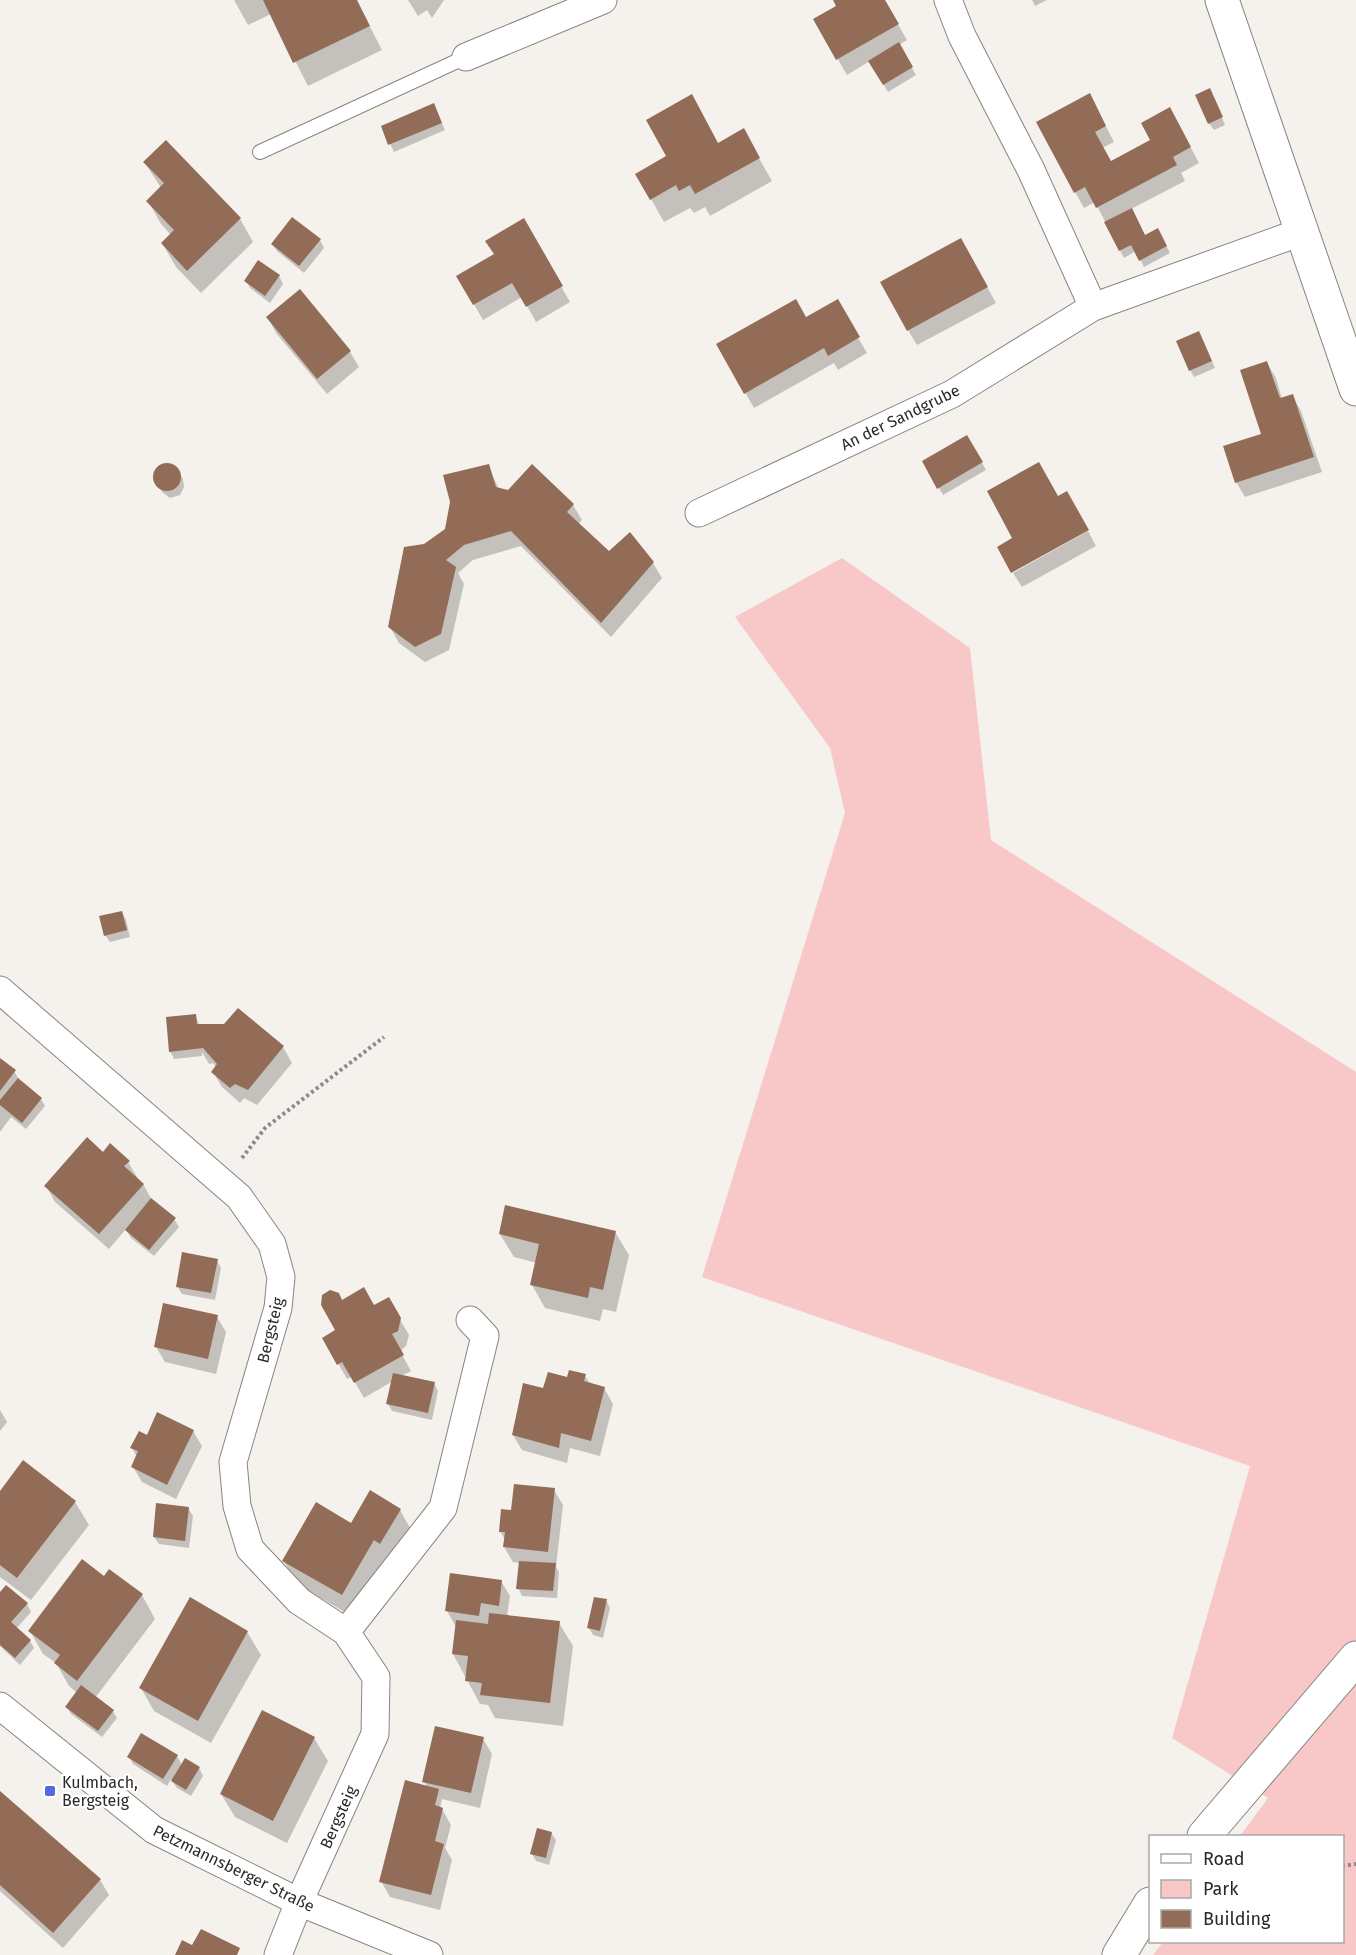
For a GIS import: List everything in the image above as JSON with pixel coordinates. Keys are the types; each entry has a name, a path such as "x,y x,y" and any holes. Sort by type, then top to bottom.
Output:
{"street":[{"path":"466,57 603,0"},
{"path":"948,0 962,36 1031,170 1094,306"},
{"path":"1222,0 1356,389"},
{"name":"An der Sandgrube","path":"699,513 952,394 1094,306 1301,232"},
{"name":"Bergsteig","path":"0,990 239,1197 272,1244 281,1277 278,1308 233,1462 237,1506 250,1548 299,1601 346,1632 376,1677 375,1734 299,1902 278,1955"},
{"path":"346,1632 443,1508 485,1335 470,1320"},
{"path":"1205,1835 1356,1658"},
{"name":"Petzmannsberger Straße","path":"0,1706 154,1830 299,1902 429,1955"},
{"path":"1119,1955 1149,1906"}],"lane":[{"path":"260,152 466,57"}],"path":[{"path":"223,1183 265,1128 384,1037"}],"green space":[{"path":"842,558 970,648 991,840 1356,1072 1356,1955 1153,1955 1162,1943 1344,1943 1344,1835 1241,1835 1268,1798 1172,1738 1250,1466 702,1277 845,813 830,748 735,617"}],"building":[{"path":"263,0 357,0 370,26 293,63"},
{"path":"833,0 885,0 899,24 836,60 813,19 836,6"},
{"path":"899,42 913,67 883,85 868,61"},
{"path":"1210,88 1223,117 1208,124 1195,95"},
{"path":"1090,93 1106,126 1095,132 1111,161 1150,140 1141,123 1170,107 1191,147 1173,157 1177,165 1096,208 1085,187 1074,193 1036,122"},
{"path":"692,94 718,143 744,128 760,158 695,194 690,185 679,191 676,185 650,200 635,174 666,156 646,120"},
{"path":"434,103 442,123 388,145 381,126"},
{"path":"166,140 241,218 187,271 161,243 174,230 146,201 164,183 143,162"},
{"path":"1132,208 1145,235 1158,228 1167,246 1139,261 1131,245 1119,251 1104,222"},
{"path":"292,217 321,239 299,266 271,244"},
{"path":"524,218 563,286 526,307 512,283 473,305 456,276 494,254 485,241"},
{"path":"961,238 988,287 907,331 880,282"},
{"path":"258,260 280,275 265,296 244,281"},
{"path":"300,289 351,351 317,379 266,317"},
{"path":"796,299 806,317 838,299 860,337 828,356 824,348 744,394 716,344"},
{"path":"1199,331 1212,361 1189,371 1176,341"},
{"path":"1267,361 1280,398 1293,394 1314,457 1235,483 1223,446 1261,434 1240,370"},
{"path":"967,435 983,462 937,489 922,461"},
{"path":"1039,462 1058,496 1067,491 1089,530 1011,573 997,547 1012,538 987,491"},
{"path":"167,463 177,467 181,477 177,487 167,491 157,487 153,477 157,467"},
{"path":"489,464 496,487 508,490 532,464 574,504 567,512 609,551 630,532 654,562 601,623 511,531 464,545 446,560 456,567 441,634 415,647 388,627 404,547 424,544 445,529 450,502 443,475"},
{"path":"122,911 127,930 104,936 99,916"},
{"path":"238,1008 284,1046 248,1090 235,1084 230,1088 211,1072 217,1064 203,1048 169,1052 166,1017 196,1014 197,1024 224,1024"},
{"path":"0,1058 16,1070 0,1091"},
{"path":"18,1078 42,1098 22,1123 0,1105 0,1100"},
{"path":"87,1137 103,1152 110,1143 130,1161 124,1166 144,1184 99,1234 44,1186"},
{"path":"151,1198 176,1218 149,1250 125,1230"},
{"path":"505,1205 616,1231 603,1290 590,1287 588,1298 530,1285 539,1244 499,1234"},
{"path":"182,1252 218,1259 211,1293 176,1287"},
{"path":"364,1287 374,1305 389,1297 401,1318 398,1331 392,1334 404,1355 354,1383 342,1362 337,1365 322,1338 335,1330 321,1305 322,1295 330,1290 339,1293 342,1300"},
{"path":"163,1303 218,1315 208,1359 154,1347"},
{"path":"569,1370 586,1374 584,1381 605,1387 591,1441 561,1433 559,1448 512,1435 523,1383 543,1388 548,1372 567,1377"},
{"path":"393,1373 435,1382 428,1413 386,1404"},
{"path":"157,1412 194,1430 167,1485 131,1467 138,1451 130,1448 139,1431 147,1435"},
{"path":"23,1460 76,1501 17,1578 0,1565 0,1491"},
{"path":"514,1484 555,1488 548,1552 503,1547 505,1532 499,1532 501,1509 511,1510"},
{"path":"370,1490 401,1509 380,1544 374,1540 342,1595 282,1561 316,1502 351,1523"},
{"path":"156,1503 189,1507 185,1541 153,1537"},
{"path":"82,1559 104,1576 109,1569 143,1594 77,1681 54,1663 60,1655 28,1631"},
{"path":"519,1561 556,1563 553,1591 516,1589"},
{"path":"450,1573 502,1580 499,1606 481,1603 479,1616 445,1611"},
{"path":"6,1585 28,1603 11,1622 31,1640 15,1658 0,1645 0,1592"},
{"path":"190,1597 248,1631 198,1721 139,1688"},
{"path":"594,1597 607,1599 600,1631 587,1628"},
{"path":"489,1613 560,1621 550,1703 480,1695 482,1683 465,1681 468,1656 452,1654 456,1620 488,1624"},
{"path":"81,1685 114,1710 98,1731 65,1707"},
{"path":"262,1710 315,1737 273,1821 220,1794"},
{"path":"435,1726 484,1737 471,1793 422,1782"},
{"path":"141,1733 178,1755 163,1779 127,1757"},
{"path":"185,1758 200,1767 186,1790 171,1781"},
{"path":"405,1780 439,1789 435,1805 443,1808 435,1841 444,1844 431,1895 379,1882"},
{"path":"0,1791 101,1879 53,1933 0,1885"},
{"path":"537,1828 552,1832 546,1858 530,1854"},
{"path":"201,1929 240,1948 237,1955 175,1955 182,1940 192,1945"}],"place":[{"name":"Kulmbach, Bergsteig","path":"50,1791"}]}
